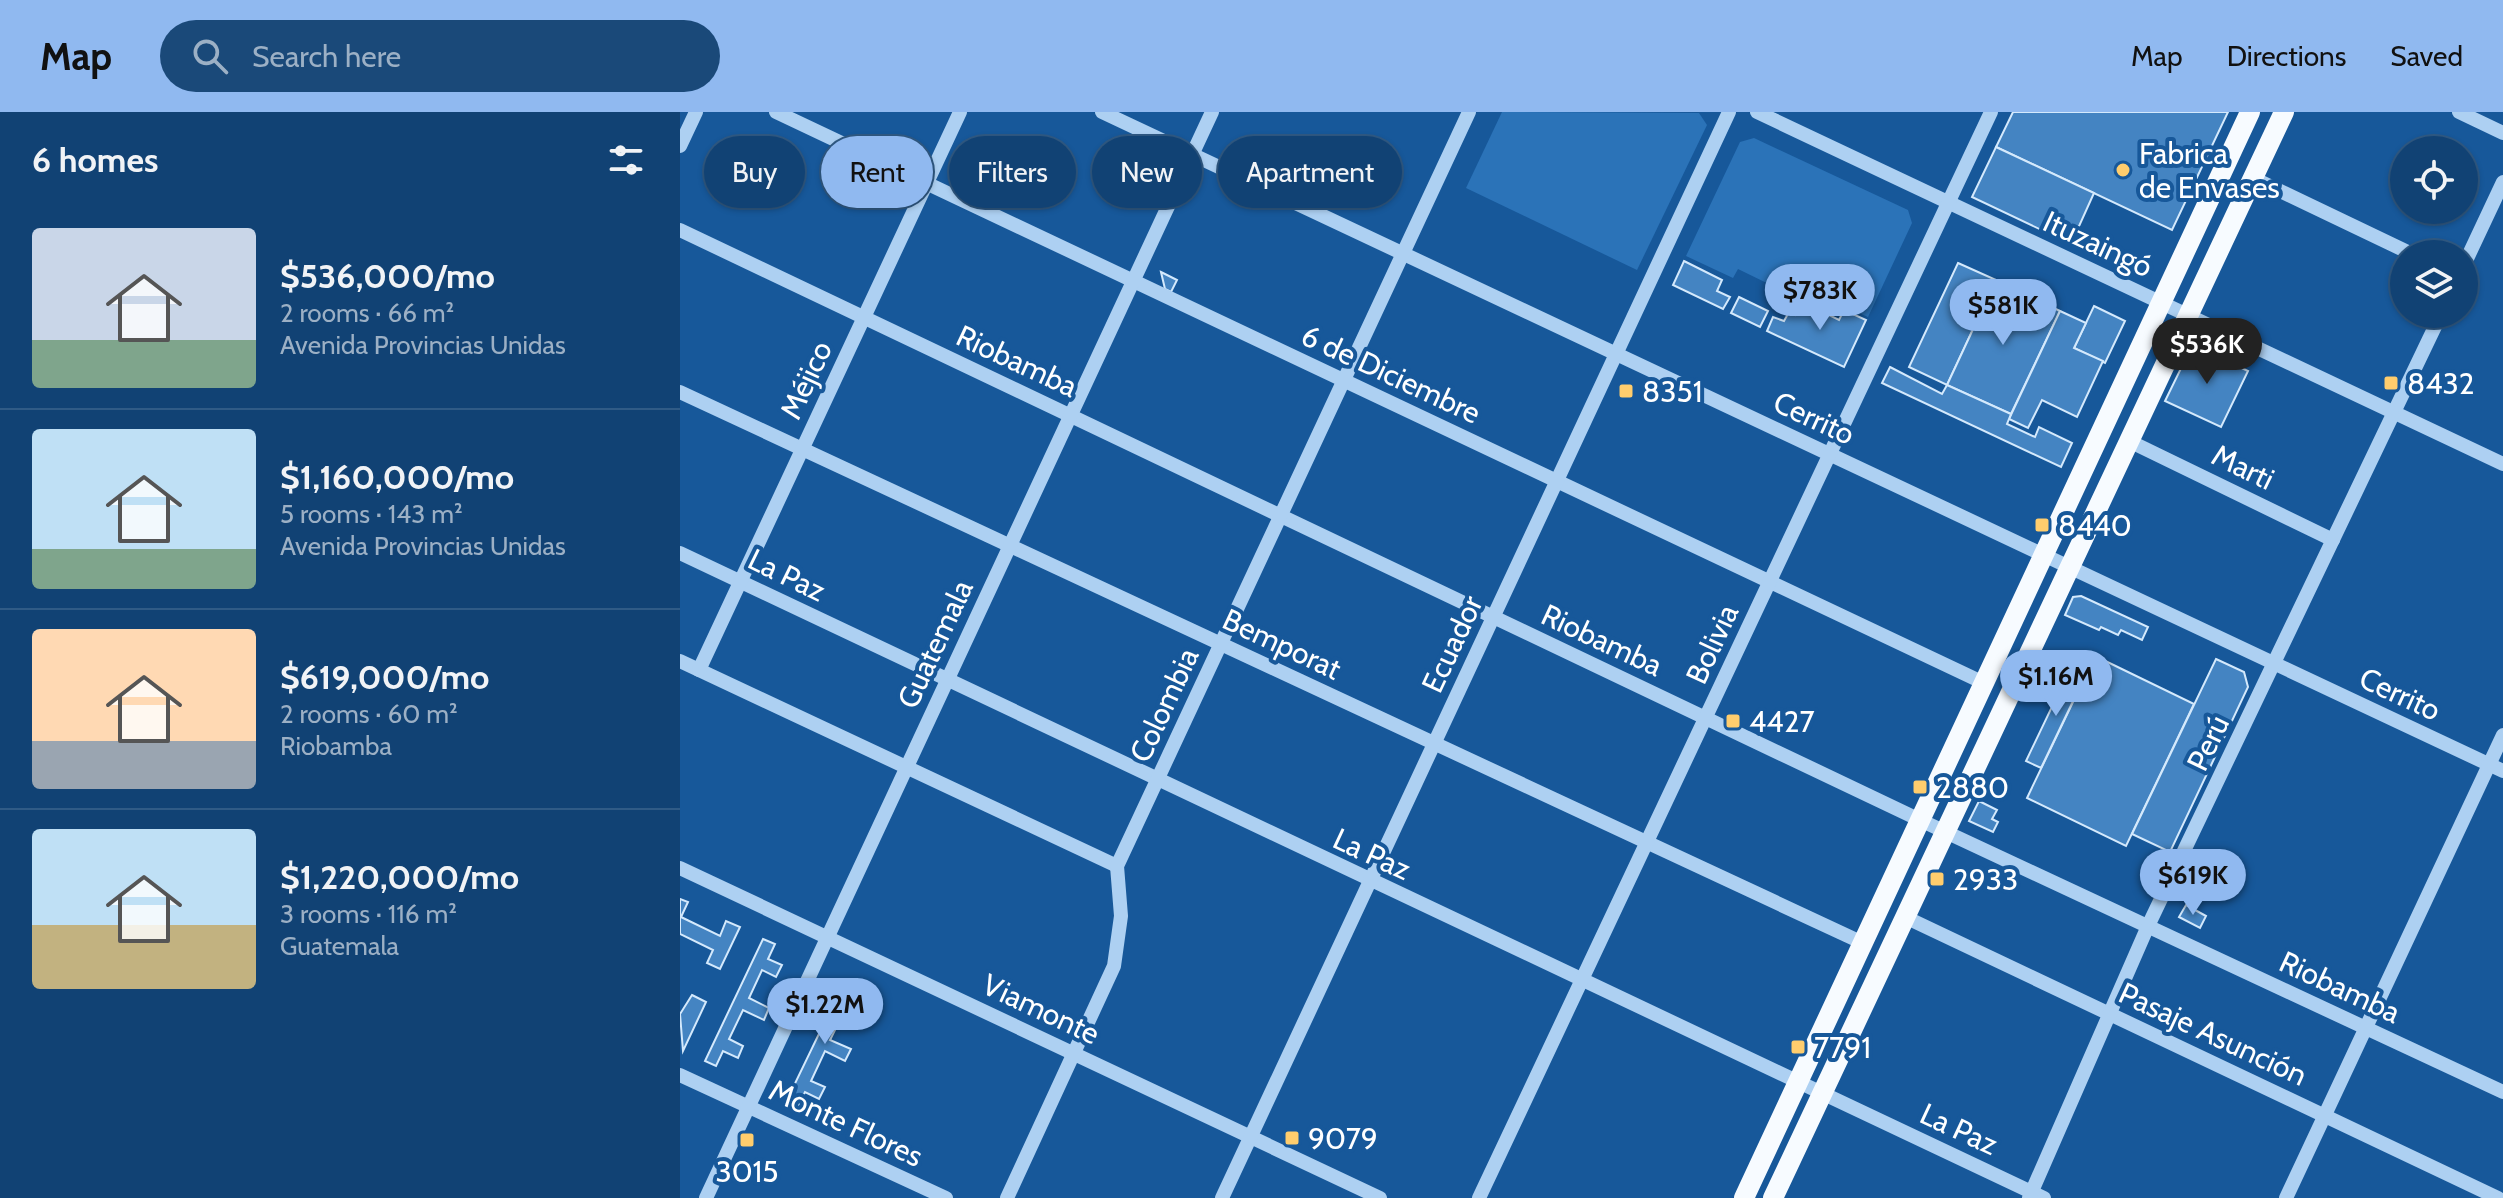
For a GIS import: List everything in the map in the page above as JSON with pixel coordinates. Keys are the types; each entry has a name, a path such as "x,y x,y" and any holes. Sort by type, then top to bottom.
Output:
{"main road":[{"path":"1744,1198 2250,112"},
{"path":"1773,1198 2284,112"}],"street":[{"path":"680,146 696,112"},
{"name":"6 de Diciembre","path":"776,112 828,136"},
{"name":"Méjico","path":"933,169 960,112"},
{"name":"Cerrito","path":"1102,112 1153,136"},
{"name":"Guatemala","path":"1201,136 1212,112"},
{"name":"Colombia","path":"1007,1198 1114,966 1121,916 1117,866 1469,112"},
{"name":"Ecuador","path":"1222,1198 1729,112"},
{"name":"Ituzaingó","path":"1757,112 2503,464"},
{"name":"Bolivia","path":"1479,1198 1991,112"},
{"path":"2459,112 2503,133"},
{"name":"Cerrito","path":"1202,159 2496,768"},
{"path":"2253,178 2390,243"},
{"path":"2476,240 2503,182"},
{"name":"6 de Diciembre","path":"933,185 1984,683"},
{"name":"Méjico","path":"699,670 915,208"},
{"name":"Guatemala","path":"706,1198 1167,208"},
{"name":"Riobamba","path":"680,230 1945,832 2503,1092"},
{"name":"Perú","path":"2035,1196 2148,926 2434,328"},
{"name":"Bemporat","path":"680,392 1863,943"},
{"name":"Marti","path":"2129,441 2333,540"},
{"name":"La Paz","path":"680,553 2035,1196"},
{"path":"680,661 1117,866"},
{"path":"2286,1198 2366,1028 2496,768 2503,735"},
{"name":"Viamonte","path":"680,868 1380,1198"},
{"name":"Pasaje Asunción","path":"1905,917 2498,1198"},
{"name":"Monte Flores","path":"680,1075 946,1198"}],"shaded area":[{"path":"1502,112 1699,113 1707,125 1637,270 1466,188"},
{"path":"1754,138 1908,210 1912,223 1868,317 1784,280 1779,289 1738,269 1733,278 1686,256 1740,142"}],"building":[{"name":"Fabrica de Envases","path":"2013,112 2228,112 2172,230 1996,147"},
{"path":"1996,147 2094,193 2071,244 1972,197"},
{"path":"1684,261 1722,280 1717,291 1730,297 1723,309 1673,285"},
{"path":"1958,263 1996,280 1947,385 1909,367"},
{"path":"1161,272 1177,280 1171,292 1165,289"},
{"path":"1996,280 2060,311 2011,414 1947,385"},
{"path":"1739,297 1768,311 1760,327 1731,313"},
{"path":"1802,302 1839,320 1844,310 1866,320 1844,367 1767,331 1773,317 1784,321 1789,312 1795,315"},
{"path":"2094,306 2125,321 2105,363 2074,348"},
{"path":"2060,311 2086,323 2074,348 2103,361 2077,417 2042,400 2028,428 2009,419"},
{"path":"2201,349 2248,371 2221,427 2165,401 2188,354"},
{"path":"1890,367 1942,394 1947,385 2011,414 2007,424 2035,437 2039,427 2072,443 2061,467 1882,383"},
{"path":"2081,596 2148,627 2142,640 2121,630 2118,635 2101,627 2099,630 2065,615 2073,597"},
{"path":"2095,656 2194,704 2126,846 2027,798"},
{"path":"2216,659 2244,672 2248,687 2170,852 2132,834"},
{"path":"2071,667 2086,674 2041,768 2026,761"},
{"path":"1979,801 1997,810 1992,819 1998,822 1993,832 1969,821"},
{"path":"680,899 688,902 681,917 720,936 726,921 740,927 720,969 707,963 713,950 680,934"},
{"path":"2186,905 2206,916 2200,928 2179,917"},
{"path":"763,939 775,944 768,959 782,965 776,977 762,970 749,998 769,1008 764,1020 743,1010 729,1039 743,1046 738,1058 723,1051 716,1066 705,1061"},
{"path":"845,980 856,985 850,1000 864,1007 858,1018 844,1012 830,1040 851,1049 845,1061 825,1051 811,1081 825,1087 819,1099 805,1092 797,1108 786,1102"},
{"path":"692,995 706,1002 683,1051 680,1014"}],"place":[{"name":"Fabrica de Envases","path":"2123,170"},
{"name":"8432","path":"2391,383"},
{"name":"8351","path":"1626,391"},
{"name":"8440","path":"2042,525"},
{"name":"4427","path":"1733,721"},
{"name":"2880","path":"1920,787"},
{"name":"2933","path":"1937,879"},
{"name":"7791","path":"1798,1047"},
{"name":"9079","path":"1292,1138"},
{"name":"3015","path":"747,1140"}]}
